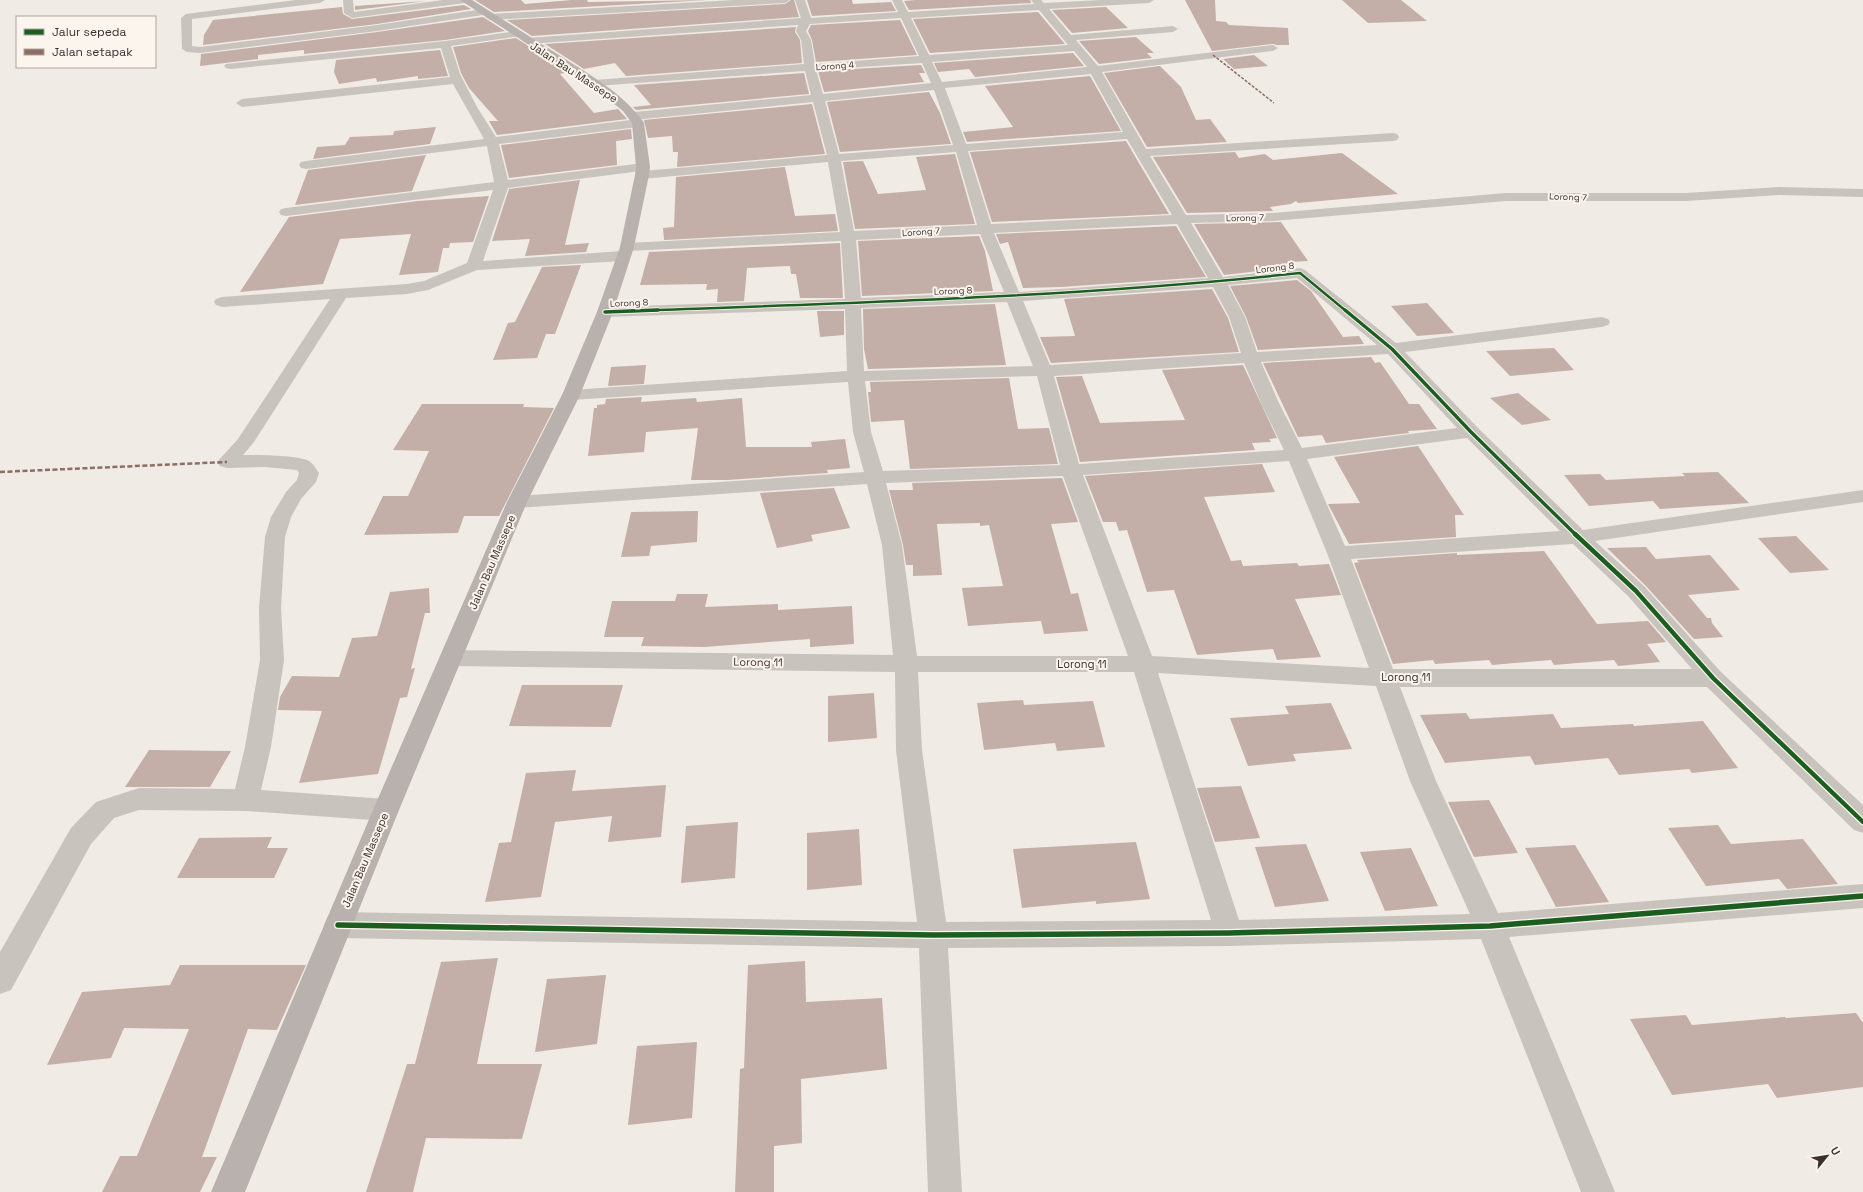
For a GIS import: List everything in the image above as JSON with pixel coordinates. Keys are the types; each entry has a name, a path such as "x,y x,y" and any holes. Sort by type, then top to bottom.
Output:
{"main road":[{"name":"Jalan Bau Massepe","path":"228,1192 386,810 517,502 571,395 605,312 624,251 643,171 636,120 619,100 465,0"}],"street":[{"path":"320,0 190,16 186,18 187,49 200,50 487,14 785,0"},
{"path":"348,0 348,13 352,15 465,0"},
{"path":"800,0 807,21"},
{"path":"897,0 927,59 938,85 961,148 985,228 1044,371 1071,470 1143,664 1229,933"},
{"path":"230,66 446,44 522,38 905,16 1038,3 1149,0"},
{"path":"1038,3 1095,70 1142,153 1220,283 1237,317 1251,359 1270,403 1296,455 1338,552 1423,781 1490,926 1598,1192"},
{"path":"807,21 801,29 806,40 810,67 834,158 848,237 856,376 862,432 892,545 906,664 909,750 933,934 945,1192"},
{"name":"Lorong 4","path":"595,83 927,59 1071,43 1173,29"},
{"path":"446,44 450,62 458,80 471,107 492,141 502,185 474,266"},
{"path":"306,165 818,97 1095,70 1273,48"},
{"path":"242,102 458,80"},
{"path":"286,212 502,185 643,171 1132,135"},
{"path":"1142,153 1393,137"},
{"name":"Lorong 7","path":"222,302 407,289 428,286 474,266 624,251 985,228 1182,219 1273,217 1506,197 1686,197 1779,190 1863,192"},
{"name":"Lorong 8","path":"605,312 1014,297 1220,283 1300,273 1392,349"},
{"path":"246,800 258,748 272,660 270,601 276,537 282,517 293,496 306,482 309,473 303,465 252,460 227,462 238,450 341,294"},
{"path":"571,395 856,376 1044,371 1251,359 1392,349 1602,322"},
{"path":"1392,349 1471,432 1578,537 1636,591 1713,678 1863,822"},
{"path":"517,502 875,477 1071,470 1296,455 1471,432"},
{"path":"1338,552 1578,537 1863,496"},
{"name":"Lorong 11","path":"451,658 906,664 1143,664 1384,678 1713,678"},
{"path":"0,980 81,836 105,810 139,799 246,800 386,810"},
{"path":"338,925 933,934 1229,933 1490,926 1863,896"}],"building":[{"path":"475,0 521,0 525,4 572,0 587,0 588,2 708,0 494,12"},
{"path":"791,0 794,0 799,17 532,36 507,20 785,4"},
{"path":"807,0 852,0 853,4 891,2 896,11 812,16"},
{"path":"1030,0 1031,3 909,10 904,1"},
{"path":"1185,0 1215,0 1216,21 1226,22 1229,25 1288,28 1289,45 1273,44 1212,51"},
{"path":"1342,0 1401,0 1427,21 1368,23"},
{"path":"427,1 355,10 355,6"},
{"path":"464,5 471,9 377,24 203,45 204,35 213,20 342,7 343,14 352,19"},
{"path":"1106,7 1128,28 1072,33 1052,10"},
{"path":"1038,12 1065,44 930,53 913,19"},
{"path":"483,17 505,31 445,40 304,54 304,50 258,55 258,59 200,66 201,54"},
{"path":"900,20 917,55 816,62 812,40 808,31 811,25"},
{"path":"796,27 795,32 800,40 802,63 626,76 615,63 584,69 545,44"},
{"path":"1136,37 1154,53 1147,53 1152,58 1099,64 1079,41"},
{"path":"516,38 568,72 560,74 594,113 618,109 627,119 497,135 489,121 498,121 469,88 461,73 453,47"},
{"path":"440,50 448,76 418,79 418,76 377,82 376,78 339,84 334,72 336,60"},
{"path":"1073,53 1084,66 975,77 969,69 938,72 934,63"},
{"path":"1254,55 1268,66 1234,69 1223,59"},
{"path":"921,65 925,73 919,73 924,82 824,92 818,71"},
{"path":"1160,66 1181,87 1196,120 1210,119 1227,142 1147,147 1104,73"},
{"path":"804,73 809,94 636,110 633,107 651,105 634,85"},
{"path":"1090,76 1121,131 967,142 963,132 1013,127 985,86"},
{"path":"929,92 940,113 951,144 840,152 827,102"},
{"path":"812,104 825,154 677,167 678,152 673,152 672,136 648,138 644,120"},
{"path":"436,127 430,144 313,159 317,147 345,145 350,137 393,135 394,131"},
{"path":"631,129 632,139 616,141 617,165 509,178 501,145"},
{"path":"1126,141 1169,214 992,222 970,152"},
{"path":"1235,152 1239,158 1265,154 1273,160 1342,153 1398,194 1298,203 1296,201 1291,204 1270,207 1273,211 1187,213 1153,157"},
{"path":"955,154 975,224 855,229 843,162 863,161 878,194 926,190 916,157"},
{"path":"426,155 412,191 295,205 308,170"},
{"path":"785,167 795,216 835,214 838,231 664,240 663,228 674,227 676,177"},
{"path":"580,180 565,245 589,243 586,252 525,256 530,239 492,241 509,189"},
{"path":"489,196 473,242 450,243 449,248 443,248 438,272 399,275 411,234 340,239 323,284 240,292 289,217 418,201"},
{"path":"1281,222 1308,261 1291,262 1294,267 1224,275 1194,224"},
{"path":"1176,226 1206,277 1061,287 1023,288 1008,242 1000,244 996,234"},
{"path":"979,236 985,251 993,291 862,296 858,241"},
{"path":"840,243 843,298 800,298 796,274 791,274 790,266 747,268 744,301 717,302 718,289 706,290 707,284 640,285 649,252"},
{"path":"581,265 555,334 546,334 537,358 493,360 508,323 515,322 542,267"},
{"path":"1297,280 1311,291 1343,337 1359,336 1364,344 1258,350 1246,317 1230,286"},
{"path":"1212,289 1228,318 1239,352 1051,363 1040,337 1075,336 1064,299"},
{"path":"1427,303 1454,333 1417,336 1391,306"},
{"path":"995,304 1006,365 868,369 864,349 863,309"},
{"path":"817,311 844,311 844,335 820,337"},
{"path":"1554,348 1574,370 1510,376 1486,351"},
{"path":"1371,357 1375,363 1380,362 1409,404 1419,404 1437,429 1408,431 1409,433 1326,443 1322,435 1298,437 1263,363"},
{"path":"646,365 644,384 608,386 611,367"},
{"path":"1243,365 1277,438 1269,439 1271,442 1252,443 1255,450 1080,462 1056,377 1082,376 1100,423 1185,420 1162,370"},
{"path":"1009,378 1018,429 1049,428 1058,464 910,469 904,420 871,422 868,392 871,392 870,382"},
{"path":"1518,393 1551,420 1522,425 1490,398"},
{"path":"642,397 641,402 696,398 697,402 742,398 746,447 812,447 811,442 845,439 850,468 827,470 828,473 727,480 691,480 698,428 646,432 644,452 588,456 594,408 597,408 597,405 605,404 606,399"},
{"path":"422,404 524,404 523,407 554,408 499,516 464,516 458,533 364,535 383,496 408,496 429,451 393,450"},
{"path":"1418,446 1464,515 1455,515 1456,537 1349,544 1328,504 1360,503 1334,457"},
{"path":"1262,464 1275,492 1204,497 1231,561 1241,560 1243,566 1297,563 1299,566 1329,564 1341,595 1295,599 1321,657 1277,660 1273,649 1197,655 1174,590 1147,592 1127,530 1119,531 1116,522 1103,522 1085,476"},
{"path":"1718,472 1749,503 1660,509 1653,501 1589,506 1564,475 1600,474 1606,480 1685,476 1682,473"},
{"path":"1062,478 1078,522 1051,524 1071,594 1078,593 1088,631 1044,634 1041,621 968,626 962,588 1003,586 989,525 980,526 980,523 937,524 942,575 913,576 913,565 906,565 903,545 889,490 913,490 912,483"},
{"path":"834,488 850,528 811,535 813,541 777,548 760,493"},
{"path":"698,511 697,542 651,546 649,556 621,557 631,512"},
{"path":"1796,536 1829,570 1790,573 1758,538"},
{"path":"1646,547 1656,559 1710,555 1740,590 1688,595 1707,618 1711,618 1712,623 1723,637 1694,639 1645,585 1607,548"},
{"path":"1544,551 1597,624 1648,621 1666,642 1647,644 1660,662 1618,666 1614,660 1554,665 1551,660 1492,665 1489,660 1435,664 1433,660 1393,664 1354,563 1359,562 1357,560 1457,553 1457,555"},
{"path":"429,588 430,613 425,613 411,669 415,668 407,697 400,698 378,774 299,783 322,711 278,710 280,697 292,676 339,677 352,638 377,636 390,592"},
{"path":"677,594 708,594 705,607 778,604 778,610 852,606 854,644 810,647 810,639 704,647 641,646 644,637 604,637 612,601 675,601"},
{"path":"522,685 623,685 611,727 509,726"},
{"path":"874,693 877,738 828,742 828,696"},
{"path":"1023,700 1024,705 1093,701 1105,747 1057,751 1055,743 984,750 977,703"},
{"path":"1331,703 1352,749 1293,754 1296,761 1248,766 1230,718 1289,714 1285,706"},
{"path":"1466,713 1470,719 1553,714 1561,728 1633,724 1634,726 1703,721 1738,768 1692,773 1689,769 1619,775 1608,758 1535,765 1530,756 1445,763 1420,715"},
{"path":"149,750 231,751 210,787 125,787"},
{"path":"576,770 572,791 666,785 661,837 608,842 612,816 555,822 541,897 485,902 499,843 511,842 526,773"},
{"path":"1241,786 1260,838 1215,842 1197,788"},
{"path":"1489,800 1518,853 1474,857 1448,802"},
{"path":"738,822 735,878 681,883 686,826"},
{"path":"1718,825 1731,844 1803,839 1838,884 1787,889 1779,879 1706,886 1668,828"},
{"path":"859,829 862,885 807,890 807,833"},
{"path":"272,837 267,848 288,848 274,878 177,878 199,838"},
{"path":"1136,842 1150,899 1096,904 1096,901 1022,908 1013,849"},
{"path":"1306,844 1329,901 1275,907 1255,847"},
{"path":"1575,845 1609,902 1556,907 1525,848"},
{"path":"1411,848 1438,906 1385,911 1360,852"},
{"path":"498,958 477,1064 542,1064 522,1139 426,1138 413,1192 366,1192 407,1064 415,1064 441,962"},
{"path":"805,961 806,1002 882,998 887,1069 801,1079 802,1143 774,1146 774,1192 735,1192 740,1069 744,1068 748,965"},
{"path":"180,965 306,965 277,1030 248,1029 202,1157 217,1157 200,1192 102,1192 120,1156 137,1156 189,1029 124,1028 111,1058 47,1065 82,992 170,985"},
{"path":"606,975 597,1044 535,1052 547,979"},
{"path":"1856,1013 1863,1023 1863,1087 1777,1098 1768,1084 1672,1095 1630,1019 1686,1015 1692,1025"},
{"path":"697,1042 692,1118 628,1125 637,1046"}],"marked path":[{"path":"1213,55 1274,103"},
{"path":"0,472 227,462"}],"cycle path":[{"path":"605,312 953,300 1127,290 1300,273 1392,349 1471,432 1578,537 1636,591 1713,678 1863,822"},
{"path":"338,925 933,935 1229,933 1490,926 1863,896"}]}
